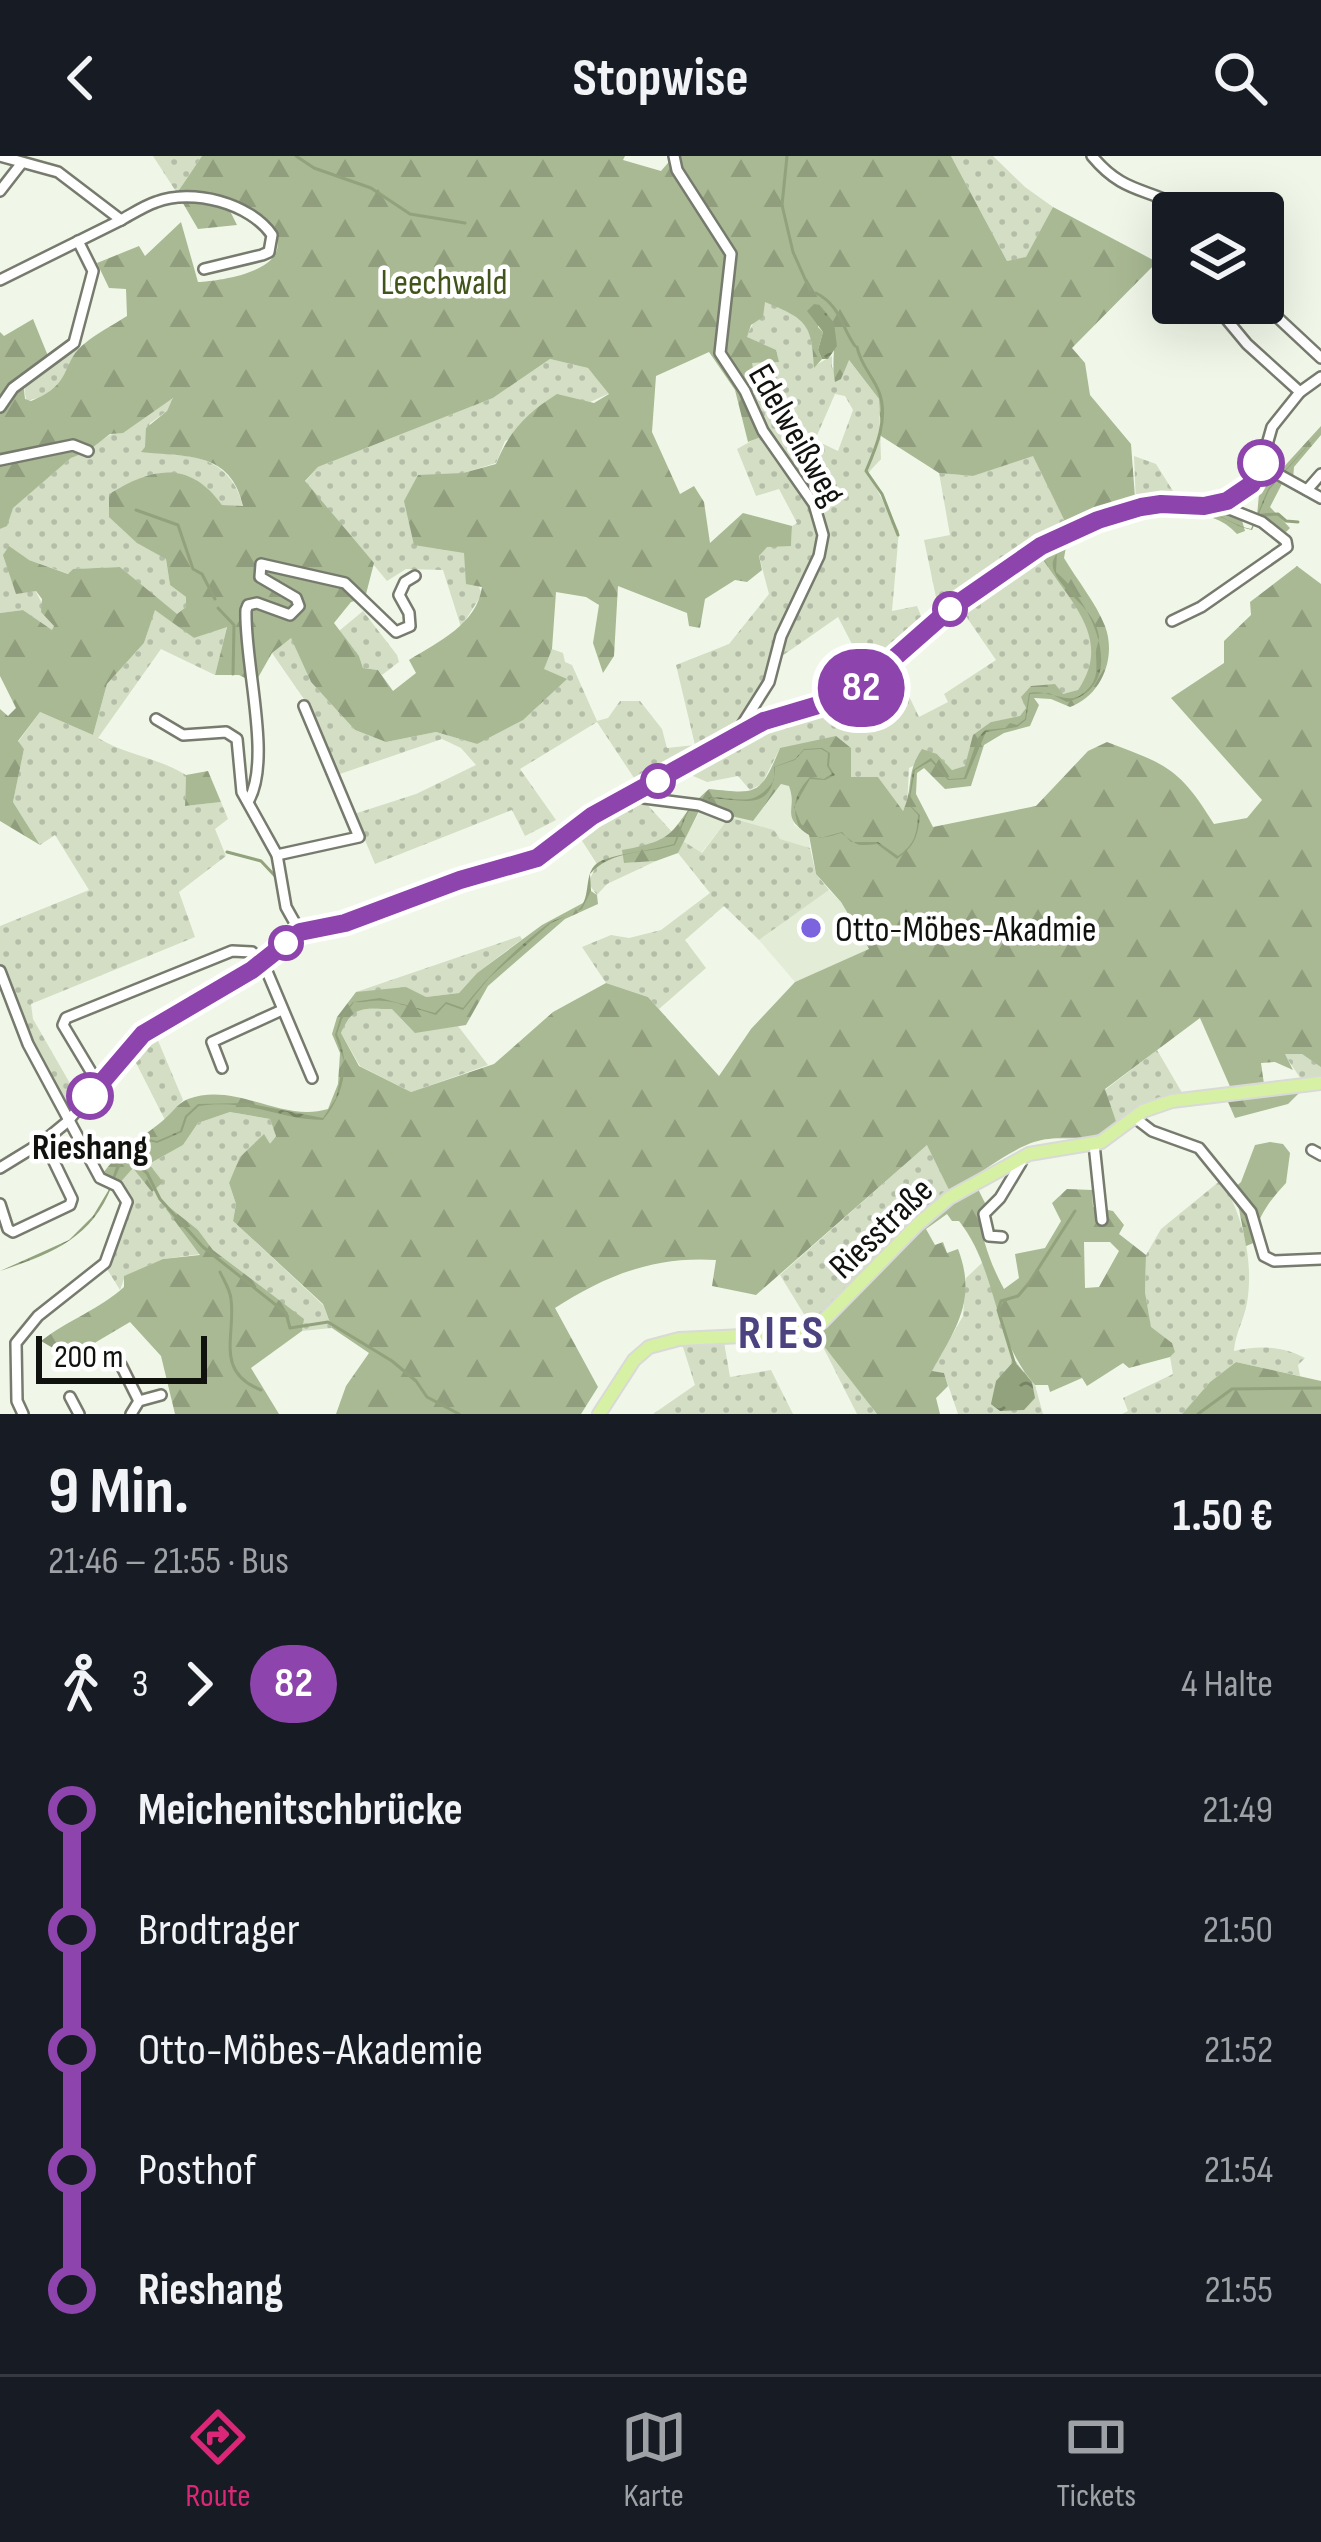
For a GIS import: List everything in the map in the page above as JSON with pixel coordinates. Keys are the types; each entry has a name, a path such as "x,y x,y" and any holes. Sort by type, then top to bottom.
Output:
{"main road":[{"name":"Riesstraße","path":"599,1414 634,1360 649,1347 680,1340 788,1334 822,1322 918,1224 950,1198 1022,1158 1042,1150 1094,1144 1172,1101 1321,1083"}],"street":[{"path":"0,156 58,172 121,220"},
{"name":"Edelweißweg","path":"674,156 677,170 731,254 720,353 763,431 814,504 823,535 816,563 781,636 769,682 734,737"},
{"path":"1092,156 1117,183 1152,195"},
{"path":"0,191 21,164"},
{"path":"0,280 162,200 212,200 233,206 272,235 269,251 262,255 204,269"},
{"path":"0,407 13,388 74,343 93,271 78,241"},
{"path":"1284,323 1321,358"},
{"path":"1231,324 1300,392"},
{"path":"0,1168 44,1141 70,1118 150,1029 263,962 300,932 345,923 460,880 537,858 592,816 772,717 852,695 950,609 1041,546 1141,507 1217,504 1244,491 1260,469 1272,427 1300,392 1321,377"},
{"path":"0,460 73,446 88,451"},
{"path":"1260,469 1321,498"},
{"path":"1307,490 1321,474"},
{"path":"1172,621 1201,607 1287,547 1278,532 1217,504"},
{"path":"249,800 258,778 258,753 246,610 257,603 290,614 299,606 296,598 260,577 261,564 345,583 396,632 410,626 410,613 399,596 405,582 415,576"},
{"path":"277,855 359,836 304,706"},
{"path":"156,719 182,735 233,735 237,739 242,792 277,855 286,907 300,932"},
{"path":"638,793 727,816"},
{"path":"99,1084 64,1024 66,1018 232,951 252,952 263,962 312,1078"},
{"path":"0,971 18,1023 100,1178 127,1202 105,1263 38,1316 16,1343 16,1401 23,1414"},
{"path":"222,1068 212,1042 282,1010"},
{"path":"1135,1118 1152,1131 1199,1148 1251,1212 1264,1256 1274,1261 1321,1259"},
{"path":"0,1204 13,1232 70,1205 72,1198 44,1141"},
{"path":"1094,1144 1102,1220"},
{"name":"Riesstraße","path":"1002,1237 988,1235 984,1214 1000,1198 1022,1158"},
{"path":"121,1365 140,1401"},
{"path":"131,1414 140,1401 160,1395"},
{"path":"70,1397 79,1414"}],"shaded area":[{"path":"153,156 202,156 177,193"},
{"path":"951,156 993,156 1053,207 1026,258 1007,261"},
{"path":"765,301 779,307 804,323 814,366 832,356 832,367 841,379 848,359 879,399 881,459 868,473 899,531 892,611 917,606 928,633 852,695 771,717 642,790 597,722 520,769 556,820 525,836 512,810 375,864 354,814 416,794 476,765 461,748 442,739 337,775 306,702 272,653 291,637 311,682 355,730 386,742 436,732 477,744 543,670 552,649 563,653 565,662 572,665 597,721 608,718 620,701 640,701 662,729 667,748 695,745 676,665 729,644 769,594 759,556 767,546 791,546 792,526 797,523 779,489 756,496 737,449 762,435 746,389 752,363 778,362 746,337","holes":["835,394 845,396 853,410 838,451 815,440","838,617 867,673 843,691 766,710 759,706 782,656"]},
{"path":"79,347 53,389 26,400 22,372 48,356 55,361"},
{"path":"550,359 588,368 610,393 505,441 496,463 463,473 464,553 482,594 461,627 443,570 406,569 387,581 305,482 318,467 493,398"},
{"path":"175,397 167,411 149,424 172,455 209,462 227,475 243,507 222,505 197,481 169,473 139,479 109,494 166,559 170,585 186,597 186,607 177,615 120,567 73,569 69,574 29,560 35,590 53,631 23,610 0,613 0,529 7,525 12,508 71,458"},
{"path":"1033,455 1071,534 1055,542 1092,635 1093,669 1078,691 1063,694 1031,686 1020,717 991,722 966,766 952,770 937,754 909,768 907,806 902,811 878,777 850,778 780,748 762,784 750,790 738,776 707,782 684,772 721,750 728,753 727,748 770,723 837,707 869,687 878,702 906,690 919,717 948,702 944,694 996,660 961,609 941,621 924,540 950,535 939,473 973,476"},
{"path":"1134,456 1156,464 1178,499 1136,504"},
{"path":"155,609 194,638 227,626 215,675 161,649 98,738 186,775 185,806 221,802 228,819 215,829 226,856 179,892 195,937 31,1004 33,1019 79,1099 69,1111 23,1027 0,964 0,926 89,890 55,835 40,845 13,802 24,749 18,742 40,712 93,735 107,684 144,643"},
{"path":"363,611 397,655 399,662 382,675 363,668 339,631"},
{"path":"782,783 790,786 794,825 809,835 810,848 779,839 774,830 735,819 727,820 701,853 683,841 705,803 753,821"},
{"path":"644,801 672,832 624,863 656,861 607,884 597,895 588,883 597,864 577,833 608,811"},
{"path":"727,820 774,830 780,839 810,848 816,874 829,890 759,940 724,906 685,940 706,968 659,1009 648,997 606,983 582,947 611,935 629,938 661,930 710,893 678,853 683,841 702,853"},
{"path":"829,890 869,950 795,982 759,940"},
{"path":"520,936 459,993 426,997 356,992"},
{"path":"361,1009 393,1009 415,1032 458,1026 488,1065 411,1092 360,1066 341,1033 348,1016"},
{"path":"154,1031 183,1100 165,1120 131,1053"},
{"path":"1157,1050 1184,1096 1117,1124 1105,1090"},
{"path":"1284,1054 1302,1054 1321,1066 1321,1080 1303,1082"},
{"path":"230,1112 270,1119 276,1135 270,1145 263,1135 241,1157 229,1183 236,1204 233,1221 323,1305 332,1328 302,1331 303,1319 213,1250 198,1230 167,1210 201,1254 163,1259 125,1276 120,1290 107,1269 127,1202 117,1186 133,1167 149,1164 183,1145 198,1123"},
{"path":"928,1144 950,1192 810,1324 780,1275"},
{"path":"1221,1180 1241,1223 1248,1255 1247,1303 1234,1351 1270,1348 1297,1354 1305,1358 1298,1365 1300,1376 1236,1362 1210,1382 1182,1414 1122,1414 1128,1411 1123,1398 1173,1374 1170,1357 1175,1352 1151,1328 1146,1255 1161,1229"},
{"path":"984,1261 1013,1358 1035,1385 1043,1414 958,1414 944,1373 931,1372 963,1316 966,1278"},
{"path":"820,1341 828,1348 877,1414 857,1414"},
{"path":"724,1342 730,1377 771,1370 793,1414 653,1414 695,1385 682,1344"}],"green space":[{"name":"Leechwald","path":"202,156 625,156 623,160 661,171 674,156 951,156 1007,261 1026,257 1053,207 1152,259 1152,267 1072,348 1085,363 1090,395 1131,444 1136,511 1175,506 1216,510 1241,517 1245,531 1237,534 1220,521 1177,514 1130,523 1066,547 1064,558 1097,609 1108,638 1107,663 1098,685 1070,707 1034,698 1039,705 1030,726 984,745 971,786 945,789 924,768 917,773 916,794 933,827 1036,806 1088,751 1107,742 1170,771 1214,824 1247,818 1262,800 1171,698 1224,663 1224,641 1251,615 1250,602 1297,566 1321,584 1321,1067 1302,1054 1285,1054 1293,1070 1275,1062 1261,1063 1264,1084 1321,1088 1300,1092 1288,1104 1235,1118 1228,1102 1235,1098 1200,1018 1105,1089 1117,1124 1095,1136 1045,1139 1024,1146 950,1192 927,1145 756,1295 712,1286 716,1260 672,1261 632,1270 555,1308 598,1387 581,1414 336,1414 346,1386 369,1353 332,1328 323,1304 233,1221 236,1204 229,1183 240,1157 264,1134 270,1144 276,1136 270,1119 230,1112 198,1123 183,1145 149,1164 163,1182 152,1192 133,1168 117,1186 103,1173 116,1158 188,1099 224,1095 293,1111 328,1109 338,1084 340,1053 332,1034 337,1017 356,992 406,987 426,997 459,993 477,973 542,925 583,903 591,891 598,904 565,919 488,986 466,1025 415,1033 392,1009 355,1013 341,1033 359,1066 411,1092 494,1064 553,1012 606,983 648,997 719,1076 751,1029 795,982 869,949 841,902 816,874 809,835 792,817 789,786 781,784 753,821 700,809 678,853 656,861 624,863 622,850 667,835 709,789 755,788 780,748 836,736 851,748 851,777 878,777 903,811 913,766 922,749 937,754 952,770 965,766 973,735 991,722 1020,716 1026,708 1021,697 1031,686 1055,684 1063,694 1078,690 1091,655 1090,639 1085,623 1044,561 1055,542 1071,534 1033,456 973,476 939,473 881,436 879,399 849,360 835,382 834,334 820,305 818,327 823,332 818,350 822,359 814,368 804,324 765,302 763,317 751,325 747,337 776,350 779,362 752,363 755,378 746,389 763,436 748,442 735,390 709,352 656,376 652,432 680,494 694,486 704,502 710,543 743,513 792,526 791,546 767,547 759,556 762,570 747,582 735,580 705,599 700,628 689,626 687,613 618,586 614,656 603,673 593,643 599,605 586,597 556,592 552,649 544,669 567,679 523,720 477,744 436,732 386,742 355,730 311,682 291,638 272,653 255,683 239,675 215,675 227,627 194,638 155,610 144,643 107,684 93,735 40,712 18,741 24,749 13,802 40,845 0,821 0,709 8,716 16,708 0,676 0,613 23,610 52,630 54,626 41,612 42,599 36,591 16,594 3,555 9,546 29,560 68,574 73,569 120,567 177,614 186,607 186,597 170,585 166,559 137,543 109,517 109,494 140,478 183,474 209,490 222,505 243,506 237,488 218,466 190,457 141,452 146,428 167,411 173,398 123,433 110,434 71,458 13,508 7,526 0,529 0,332 4,336 33,319 48,356 22,373 25,399 31,401 54,388 84,344 127,316 126,289 109,288 97,263 139,246 145,256 181,222 198,282 265,265 278,245 270,226 225,201 237,225 198,229 177,193","holes":["550,359 588,368 609,394 594,403 557,394 520,424 496,464 463,473 418,475 404,501 414,545 464,553 466,584 482,587 479,600 464,622 409,660 416,673 393,691 378,670 363,668 334,623 351,602 365,598 374,563 305,481 318,467 493,398"]},
{"path":"1321,426 1321,435 1294,467 1293,479 1286,476 1270,507 1290,528 1286,532 1257,516 1259,494"},
{"path":"208,771 221,802 185,806 186,775"},
{"path":"1283,1144 1290,1153 1286,1183 1261,1217 1256,1242 1246,1246 1239,1209 1229,1193 1241,1182 1255,1145"},
{"path":"977,1187 986,1205 980,1214 985,1243 1004,1289 1019,1278 1015,1254 1045,1248 1061,1221 1052,1203 1067,1189 1092,1190 1093,1207 1113,1211 1124,1225 1119,1234 1146,1255 1151,1327 1172,1343 1175,1352 1129,1368 1123,1363 1087,1386 1082,1378 1050,1392 1048,1385 1035,1385 1010,1346 972,1240 959,1221 947,1214 926,1229 935,1245 943,1242 947,1253 958,1249 965,1298 932,1371 944,1373 948,1386 936,1398 940,1414 877,1414 817,1331 912,1235","holes":["1084,1242 1110,1242 1119,1251 1099,1287 1085,1288"]},
{"path":"166,1209 198,1230 213,1250 304,1319 302,1331 251,1368 279,1414 175,1414 161,1356 130,1322 81,1351 75,1361 41,1341 115,1295 124,1287 124,1276 163,1259 200,1255"},
{"path":"1236,1362 1321,1381 1321,1414 1182,1414 1210,1382"}],"water":[{"path":"814,304 834,323 837,346 828,359 822,359 818,350 823,332 807,311"},
{"path":"1321,431 1269,490 1252,530 1224,518 1251,529 1268,489"},
{"path":"1156,509 1220,517 1170,511 1130,517 1067,544 1074,539 1110,522"},
{"path":"1057,555 1056,572 1085,609 1054,571"},
{"path":"1099,640 1101,660 1098,678 1081,695 1093,682"},
{"path":"1029,693 1044,693 1030,694 1026,720 1017,727 986,732 966,779 948,780 931,761 915,770 909,804 920,815 918,829 912,845 897,859 877,844 853,842 878,842 898,856 914,839 918,822 908,804 913,770 931,758 949,779 964,778 985,730 1017,725 1025,719"},
{"path":"822,748 830,753 829,766 835,775 825,780 810,779 795,805 810,777 824,779 832,774 827,766 828,753 804,750 795,760 775,767 774,773 774,767 795,759 804,749"},
{"path":"773,782 766,795 757,800 698,802 675,845 608,860 590,874 596,864 612,857 674,844 696,802 755,797"},
{"path":"590,874 591,891 582,909 574,913 584,901"},
{"path":"569,915 551,923 489,978 463,1010 446,1004 436,1015 390,1002 354,1002 337,1034 344,1061 335,1035 340,1018 353,1002 380,998 435,1013 446,1002 463,1008 492,974 525,942 549,923"},
{"path":"344,1061 340,1089 336,1100 323,1120 233,1105 199,1106 187,1117 182,1132 157,1143 144,1140 129,1153 99,1211 76,1235 63,1245 0,1271 69,1240 93,1216 108,1191 120,1155 144,1138 157,1141 180,1131 185,1116 198,1104 247,1103 323,1118 336,1098"},
{"path":"1014,1361 1032,1382 1035,1398 1024,1410 1000,1411 991,1404 996,1381"}],"waterway":[{"path":"296,156 314,168 371,188 410,214 465,223"},
{"path":"787,156 782,205 793,252 810,290"},
{"path":"816,293 835,310 855,346"},
{"path":"857,347 879,392 883,412 866,471 882,494 898,535"},
{"path":"136,510 178,525 193,569 202,574 215,599"},
{"path":"1262,515 1278,514 1298,522"},
{"path":"218,608 234,625 233,674"},
{"path":"227,852 261,861 276,877"},
{"path":"136,1164 203,1247 286,1313 290,1328 328,1322 392,1361 427,1397 459,1414"},
{"path":"1014,1362 998,1310 1001,1301 1018,1296 1029,1283 1075,1211"},
{"path":"220,1272 231,1299 232,1363 246,1382 261,1390"},
{"path":"1198,1414 1232,1389 1321,1388"}],"bus line":[{"name":"82","path":"90,1096 143,1034 252,970 300,932 345,923 460,880 537,858 592,816 764,721 852,695 950,609 1041,546 1141,507 1227,501 1252,484 1261,463"}],"place":[{"name":"Otto-Möbes-Akadmie","path":"811,928"},
{"name":"Rieshang","path":"90,1096"}],"district":[{"name":"RIES","path":"782,1331"}]}
